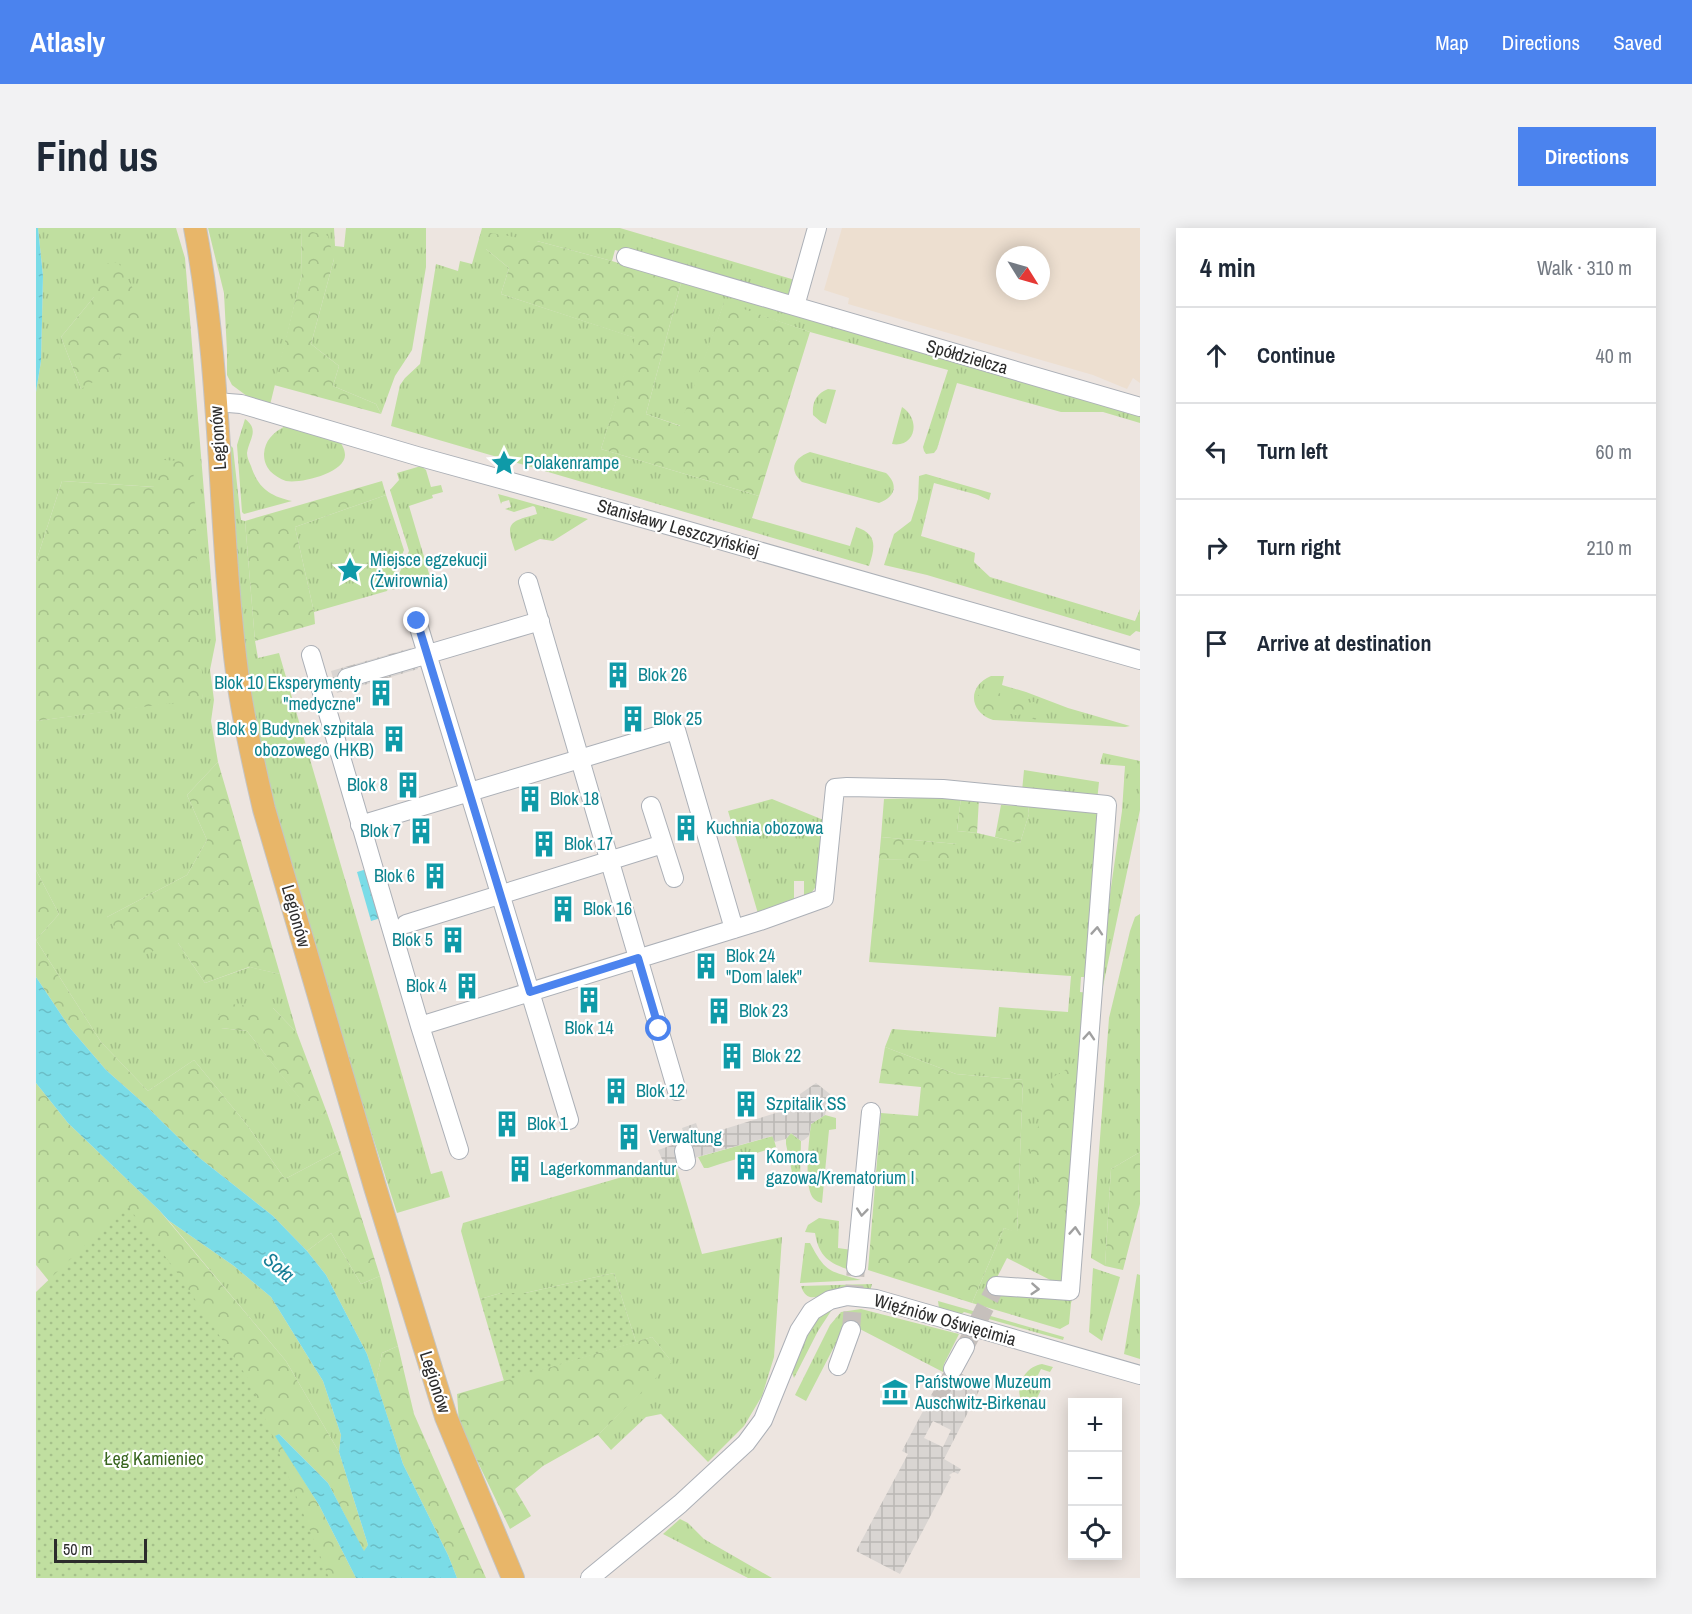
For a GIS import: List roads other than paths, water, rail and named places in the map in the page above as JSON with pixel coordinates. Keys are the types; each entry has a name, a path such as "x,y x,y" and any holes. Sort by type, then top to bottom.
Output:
{"main road":[{"name":"Legionów","path":"195,228 204,285 216,402 232,628 250,751 375,1187 446,1417 513,1578"}],"street":[{"path":"795,306 817,228"},
{"name":"Spółdzielcza","path":"626,256 1140,407"},
{"name":"Stanisławy Leszczyńskiej","path":"216,402 242,404 417,456 1140,660"},
{"path":"528,582 677,1091"},
{"path":"417,621 569,1120"},
{"path":"347,678 540,621"},
{"path":"311,656 459,1150"},
{"path":"360,825 676,730 734,929"},
{"path":"420,1026 734,929 824,898 835,788 943,789 1107,805 1070,1292 996,1286"},
{"path":"651,806 674,878"},
{"path":"406,924 663,844"},
{"path":"856,1267 871,1112"},
{"name":"Więźniów Oświęcimia","path":"590,1578 649,1531 734,1456 756,1431 769,1407 799,1331 812,1311 830,1300 847,1296 876,1299 1140,1375"},
{"path":"838,1366 851,1330"},
{"path":"953,1369 965,1347"},
{"name":"Więźniów Oświęcimia","path":"604,1578 649,1531"}],"water":[{"path":"36,228 38,228 43,276 41,361 36,392"},
{"path":"367,869 381,918 371,921 357,872"},
{"name":"Soła","path":"36,977 70,1028 106,1070 197,1156 273,1216 307,1251 326,1275 367,1354 403,1464 457,1578 356,1578 319,1505 275,1436 279,1434 328,1483 364,1551 368,1545 339,1452 341,1435 323,1381 271,1297 234,1266 168,1220 68,1123 36,1083"}],"tunnel":[{"path":"851,1330 856,1267"},
{"path":"965,1347 996,1286"},
{"path":"936,1387 941,1390 953,1369"}],"place":[{"name":"Polakenrampe","path":"504,463"},
{"name":"Miejsce egzekucji (Żwirownia)","path":"350,570"},
{"name":"Blok 26","path":"618,675"},
{"name":"Blok 10 Eksperymenty \"medyczne\"","path":"381,693"},
{"name":"Blok 25","path":"633,719"},
{"name":"Blok 9 Budynek szpitala obozowego (HKB)","path":"394,739"},
{"name":"Blok 8","path":"408,785"},
{"name":"Blok 18","path":"530,799"},
{"name":"Kuchnia obozowa","path":"686,828"},
{"name":"Blok 7","path":"421,831"},
{"name":"Blok 17","path":"544,844"},
{"name":"Blok 6","path":"435,876"},
{"name":"Blok 16","path":"563,909"},
{"name":"Blok 5","path":"453,940"},
{"name":"Blok 24 \"Dom lalek\"","path":"706,966"},
{"name":"Blok 4","path":"467,986"},
{"name":"Blok 14","path":"589,1000"},
{"name":"Blok 23","path":"719,1011"},
{"name":"Blok 22","path":"732,1056"},
{"name":"Blok 12","path":"616,1091"},
{"name":"Szpitalik SS","path":"746,1104"},
{"name":"Blok 1","path":"507,1124"},
{"name":"Verwaltung","path":"629,1137"},
{"name":"Komora gazowa/Krematorium I","path":"746,1167"},
{"name":"Lagerkommandantur","path":"520,1169"},
{"name":"Państwowe Muzeum Auschwitz-Birkenau","path":"895,1392"}],"park label":[{"name":"Łęg Kamieniec","path":"154,1459"}]}
